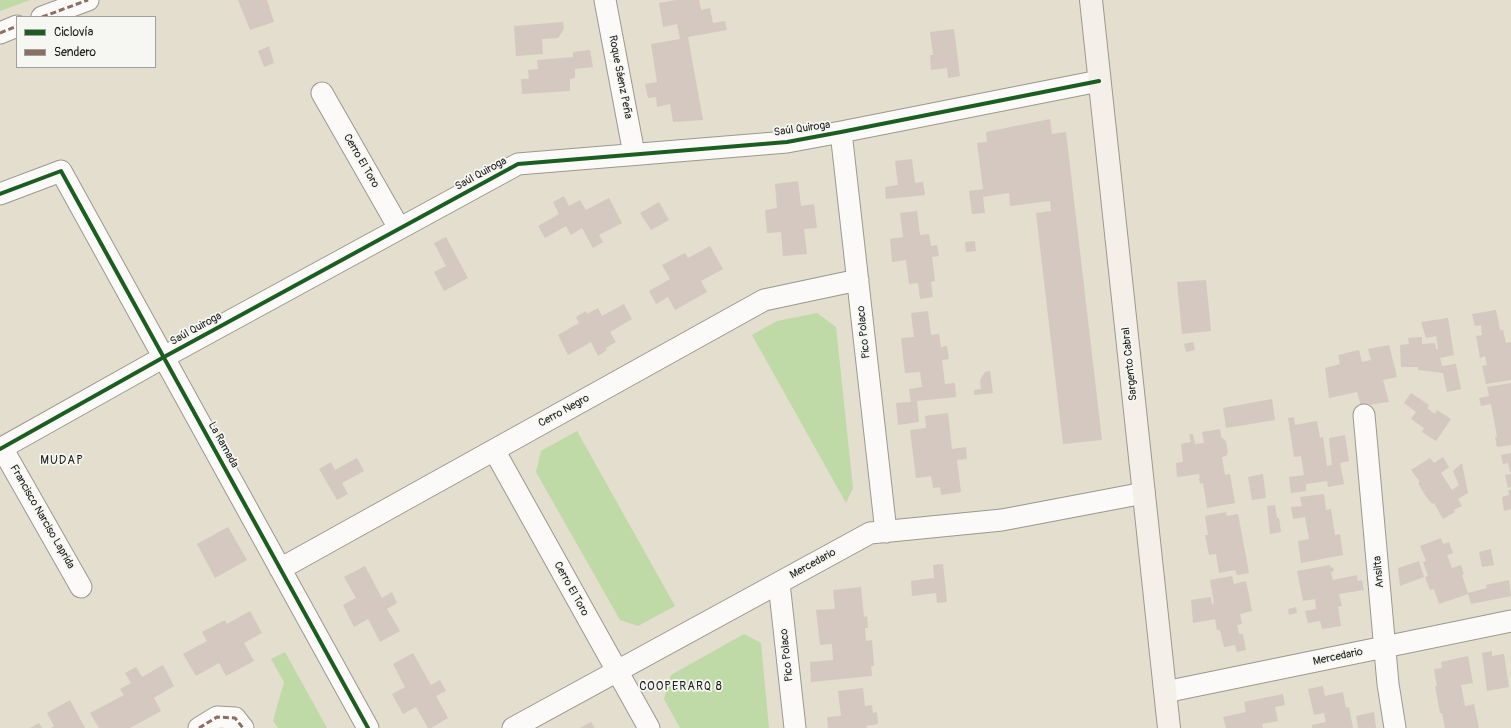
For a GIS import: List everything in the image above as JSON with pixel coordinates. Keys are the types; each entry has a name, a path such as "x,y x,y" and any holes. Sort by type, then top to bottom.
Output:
{"main road":[{"name":"Sargento Cabral","path":"1091,0 1169,728"}],"street":[{"path":"45,16 88,0"},
{"name":"Roque Sáenz Peña","path":"605,0 634,154"},
{"path":"0,33 16,26"},
{"name":"Saúl Quiroga","path":"1,448 164,357 518,164 787,142 1099,80"},
{"name":"Cerro El Toro","path":"322,93 399,228"},
{"name":"Pico Polaco","path":"841,132 886,532"},
{"name":"La Ramada","path":"0,194 61,171 368,728"},
{"name":"Cerro Negro","path":"280,568 764,300 858,280"},
{"name":"Ansilta","path":"1364,415 1386,647 1388,684 1395,728"},
{"name":"Francisco Narciso Laprida","path":"1,448 81,587"},
{"name":"Cerro El Toro","path":"494,450 649,728"},
{"name":"Mercedario","path":"513,728 870,533 1002,520 1144,493"},
{"name":"Pico Polaco","path":"779,583 795,728"},
{"name":"Mercedario","path":"1165,692 1511,621"},
{"path":"199,728 217,718 235,718 243,728"}],"green space":[{"path":"0,0 30,0 0,11"},
{"path":"817,313 836,327 853,488 846,503 752,335 777,321"},
{"path":"577,431 675,606 638,626 620,620 536,472 541,451"},
{"path":"744,634 761,643 769,728 680,728 664,699 671,675"},
{"path":"285,652 327,728 278,728 273,721 284,682 271,659"}],"building":[{"path":"238,0 267,0 274,22 250,30"},
{"path":"676,0 699,0 701,10 710,8 713,23 725,21 727,30 688,37 703,120 673,122 670,104 657,107 656,97 648,98 645,84 657,82 651,44 680,39 677,24 663,27 659,3"},
{"path":"563,22 564,29 558,38 542,39 543,54 516,56 514,26"},
{"path":"954,29 960,76 948,78 947,68 931,70 930,55 933,55 930,32"},
{"path":"269,46 274,63 264,67 258,51"},
{"path":"590,50 593,67 575,69 575,78 570,79 570,91 522,94 521,79 529,79 528,70 538,69 537,60 573,57 573,52"},
{"path":"1050,119 1052,134 1066,132 1102,440 1063,444 1036,213 1051,211 1050,201 1010,206 1009,193 983,197 985,213 972,214 969,191 983,189 977,143 987,142 986,132"},
{"path":"912,159 915,183 923,182 925,195 886,199 885,187 898,185 895,161"},
{"path":"798,181 801,206 814,204 817,228 804,229 807,254 783,256 781,232 767,233 765,210 777,208 775,184"},
{"path":"564,196 569,206 580,200 586,210 609,198 622,223 599,235 603,242 593,248 582,228 571,235 566,226 545,238 538,226 559,214 553,202"},
{"path":"659,202 669,220 651,230 640,213"},
{"path":"917,211 920,235 929,234 931,246 937,245 939,256 932,257 935,281 931,282 933,297 920,299 918,283 909,284 906,260 892,262 890,239 903,237 900,213"},
{"path":"446,237 468,278 444,291 434,272 446,266 434,243"},
{"path":"975,241 976,251 966,252 965,242"},
{"path":"710,246 723,269 701,281 707,292 675,310 668,297 656,304 649,291 670,279 662,265 685,253 688,258"},
{"path":"1206,280 1211,331 1182,334 1177,282"},
{"path":"624,304 632,319 610,332 616,342 606,348 607,350 598,356 591,342 568,355 558,335 579,323 576,317 586,311 587,314 598,308 602,316"},
{"path":"1496,310 1500,330 1503,330 1506,343 1511,342 1511,380 1486,384 1482,366 1487,365 1485,356 1480,358 1476,336 1482,335 1481,325 1475,326 1472,314"},
{"path":"928,311 931,335 939,334 941,347 947,346 949,359 942,360 945,384 955,383 956,397 917,401 919,422 898,425 896,403 911,402 909,389 922,387 920,372 905,373 901,338 914,337 911,313"},
{"path":"1448,318 1454,355 1440,358 1442,366 1456,364 1461,389 1447,392 1443,373 1418,370 1418,367 1401,367 1400,345 1409,344 1408,338 1422,337 1422,344 1435,343 1436,349 1438,349 1436,336 1426,338 1421,322"},
{"path":"1193,342 1195,350 1186,352 1184,344"},
{"path":"1389,345 1397,377 1383,380 1389,402 1361,406 1357,392 1329,398 1325,368 1340,364 1338,355 1359,350 1362,362 1371,360 1368,349"},
{"path":"990,371 993,393 974,395 974,390 981,389 980,380 985,372"},
{"path":"1511,383 1511,445 1497,447 1495,437 1497,437 1491,404 1481,406 1479,398 1489,396 1487,387"},
{"path":"1411,393 1429,405 1427,408 1435,414 1437,410 1451,419 1436,441 1422,432 1424,428 1411,419 1416,412 1404,403"},
{"path":"1272,399 1275,420 1226,428 1223,408"},
{"path":"948,413 952,449 966,447 967,459 957,460 961,492 941,495 940,487 933,488 931,476 916,478 910,430 926,428 925,416"},
{"path":"1294,417 1295,425 1317,421 1320,438 1323,437 1327,466 1332,465 1329,438 1345,435 1349,461 1340,463 1344,484 1328,487 1327,481 1306,484 1306,491 1291,493 1289,477 1304,475 1301,456 1294,457 1288,418"},
{"path":"1220,429 1221,437 1226,441 1228,453 1226,456 1222,457 1225,475 1230,474 1235,503 1207,508 1203,483 1200,484 1199,474 1177,477 1176,463 1183,462 1181,444 1191,442 1189,434 1193,434 1195,444 1204,443 1202,432"},
{"path":"1511,453 1510,472 1508,463 1503,464 1501,455"},
{"path":"1443,457 1449,467 1441,473 1452,490 1459,485 1453,471 1462,463 1468,493 1458,499 1462,506 1454,510 1455,512 1443,519 1434,503 1432,504 1425,495 1418,483 1420,482 1411,470 1430,458 1434,463"},
{"path":"357,458 364,471 342,483 348,494 337,500 319,469 331,462 335,470"},
{"path":"1263,474 1266,498 1252,500 1248,477"},
{"path":"1511,474 1511,487 1508,488 1505,475"},
{"path":"1508,490 1511,490 1511,509 1504,511 1502,497 1509,495"},
{"path":"1324,494 1326,510 1331,509 1335,535 1340,534 1343,555 1301,563 1298,541 1309,539 1305,517 1293,519 1291,507 1302,506 1300,497"},
{"path":"1275,505 1281,532 1270,534 1267,506"},
{"path":"1226,512 1227,516 1238,514 1249,573 1237,575 1235,570 1219,573 1216,554 1209,555 1205,535 1208,535 1205,516"},
{"path":"228,527 247,560 215,578 197,544"},
{"path":"1441,538 1443,544 1449,542 1453,553 1447,555 1452,568 1461,565 1464,574 1462,575 1468,593 1487,588 1486,585 1509,580 1511,596 1471,604 1468,594 1439,604 1434,589 1430,590 1425,577 1428,576 1423,562 1426,561 1420,546"},
{"path":"1491,549 1494,565 1482,567 1479,552"},
{"path":"1419,561 1424,577 1400,586 1398,568"},
{"path":"943,564 947,602 937,603 936,593 912,596 911,581 934,578 933,565"},
{"path":"1330,565 1331,568 1333,567 1334,571 1331,572 1333,580 1357,575 1358,581 1362,580 1364,590 1339,594 1342,606 1338,607 1341,626 1322,629 1320,621 1308,623 1305,611 1316,609 1315,599 1303,601 1297,571"},
{"path":"365,566 382,598 392,592 397,603 387,609 400,631 380,642 368,619 354,627 343,605 356,598 344,577"},
{"path":"1232,576 1234,584 1246,581 1252,611 1240,614 1242,624 1237,625 1239,634 1243,634 1246,650 1237,652 1235,645 1224,647 1220,630 1217,630 1215,619 1193,623 1191,600 1211,597 1212,604 1214,603 1210,580"},
{"path":"861,587 864,617 867,616 868,628 865,628 866,641 872,640 874,666 871,666 872,676 811,682 810,662 833,660 832,644 820,645 816,610 835,609 833,590"},
{"path":"1296,607 1297,613 1289,615 1288,609"},
{"path":"250,611 262,633 244,643 254,661 226,676 219,663 196,676 183,654 207,641 202,632 225,620 227,624"},
{"path":"1492,651 1492,656 1504,654 1509,687 1487,691 1482,653"},
{"path":"413,653 431,685 440,680 446,691 436,696 448,718 431,728 428,728 416,707 403,714 392,694 405,687 393,664"},
{"path":"1468,656 1473,683 1461,685 1465,706 1474,704 1479,728 1445,728 1442,713 1440,713 1435,686 1437,686 1434,669 1442,668 1441,662"},
{"path":"163,665 174,686 154,698 161,711 130,728 99,728 90,713 124,695 120,689 131,683 125,673 136,667 142,677"},
{"path":"1323,686 1325,696 1343,692 1346,708 1349,707 1353,728 1312,728 1312,725 1326,722 1324,713 1314,715 1308,689"},
{"path":"863,688 865,706 872,705 873,713 877,712 878,724 866,726 867,728 828,728 827,717 841,716 838,691"},
{"path":"1283,694 1285,705 1275,707 1278,721 1262,724 1263,728 1226,728 1223,717 1246,712 1244,702"},
{"path":"70,700 85,728 51,728 54,726 47,713"},
{"path":"1374,712 1376,728 1358,728 1356,716"},
{"path":"591,722 595,728 580,728"},
{"path":"39,723 42,728 30,728"}],"marked path":[{"path":"45,16 88,0"},
{"path":"0,33 16,26"},
{"path":"199,728 217,717 235,718 243,728"}],"cycle path":[{"path":"0,449 164,357 518,164 787,142 1099,81"},
{"path":"0,194 61,171 368,728"}],"district":[{"name":"MUDAP","path":"62,461"},
{"name":"COOPERARQ 8","path":"681,687"}]}
